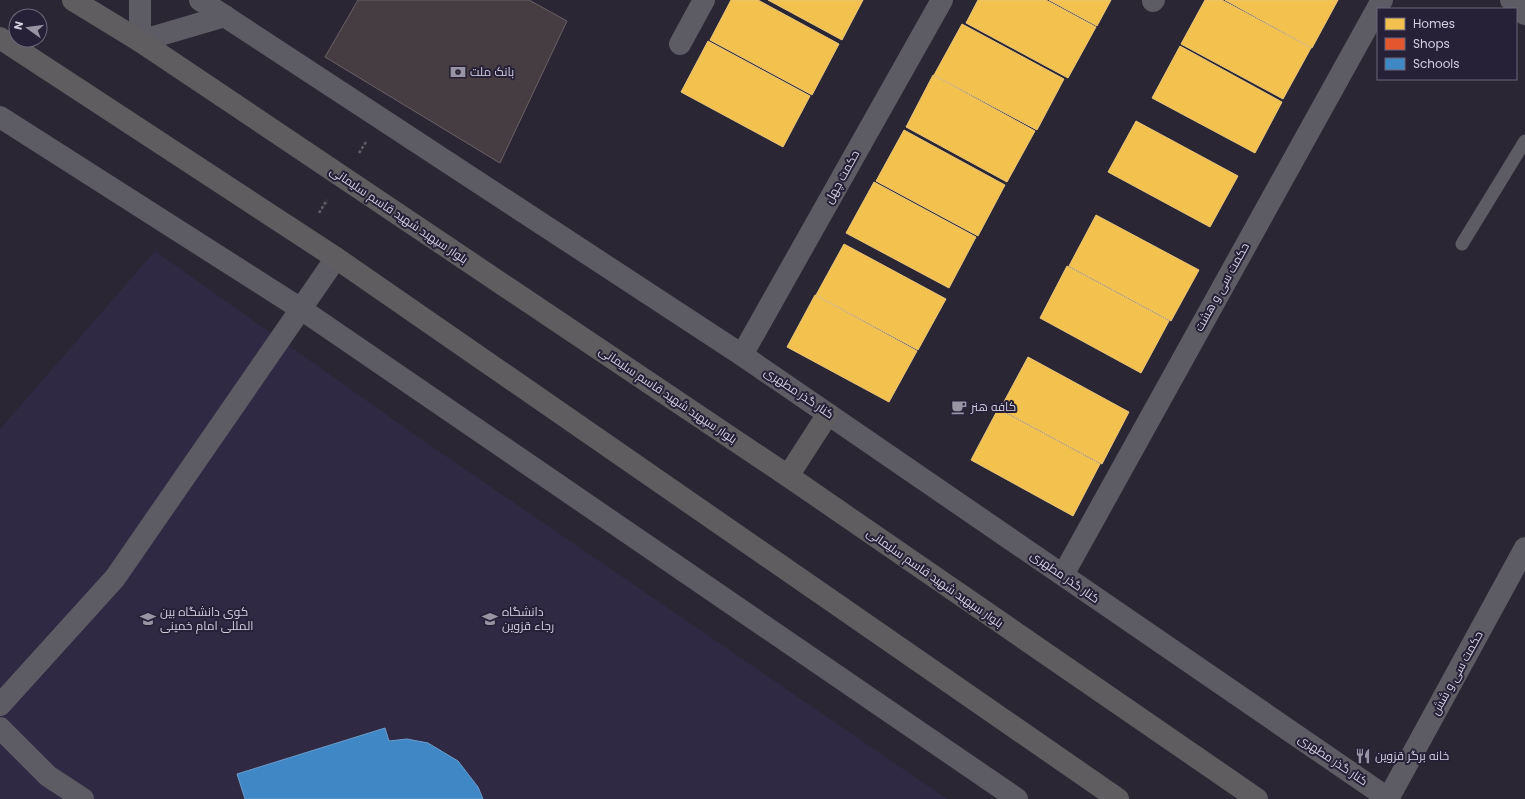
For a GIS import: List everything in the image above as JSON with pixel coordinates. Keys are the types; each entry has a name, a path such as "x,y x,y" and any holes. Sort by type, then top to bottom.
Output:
{"main road":[{"name":"بلوار سپهبد شهید قاسم سلیمانی","path":"72,0 140,41 788,476 1257,799"},
{"path":"0,38 336,258 1118,799"},
{"path":"788,476 828,414"}],"street":[{"path":"140,0 140,41 225,16"},
{"name":"کنار گذر مطهری","path":"200,0 742,355 1388,799"},
{"path":"680,44 704,0"},
{"name":"حکمت چهل","path":"742,355 942,0"},
{"path":"1511,0 1525,14"},
{"name":"حکمت سی و هشت","path":"1062,575 1377,9"},
{"path":"0,117 301,309 1017,799"},
{"path":"0,705 116,578 336,258"},
{"name":"حکمت سی و شش","path":"1388,799 1525,548"},
{"path":"0,728 48,776 83,799"}],"lane":[{"path":"1462,244 1525,141"}],"path":[{"path":"355,158 368,139"},
{"path":"316,217 329,198"}],"shaded area":[{"path":"155,251 421,439 947,799 0,799 0,429"}],"building: Homes":[{"path":"731,0 758,0 839,44 812,95 710,40"},
{"path":"768,0 863,0 842,40"},
{"path":"978,0 1046,0 1096,27 1068,78 966,23"},
{"path":"1049,0 1111,0 1097,26"},
{"path":"1205,0 1222,0 1311,48 1283,99 1181,44"},
{"path":"1225,0 1338,0 1312,48"},
{"path":"962,24 1064,79 1037,130 934,75"},
{"path":"708,41 810,96 783,147 681,92"},
{"path":"1180,46 1282,102 1255,153 1152,98"},
{"path":"933,75 1035,131 1007,182 906,127"},
{"path":"1136,121 1238,176 1210,227 1108,172"},
{"path":"904,130 1005,185 978,236 876,181"},
{"path":"874,182 976,237 949,288 846,233"},
{"path":"1096,215 1199,270 1171,321 1069,266"},
{"path":"844,244 946,299 918,350 816,295"},
{"path":"1067,266 1169,321 1141,373 1040,318"},
{"path":"815,295 917,351 889,402 787,347"},
{"path":"1028,357 1129,412 1102,464 1000,409"},
{"path":"998,409 1100,464 1073,516 971,460"}],"building: Shops":[{"name":"بانک ملت","path":"386,0 487,0 530,22 476,127 451,114 459,97 362,47"}],"building: Schools":[{"path":"385,728 389,741 407,739 428,743 458,761 478,787 483,799 245,799 237,774"}],"building: Other":[{"path":"358,0 529,0 567,21 500,163 325,57"}],"place":[{"name":"بانک ملت","path":"458,72"},
{"name":"کافه هنر","path":"959,407"},
{"name":"کوی دانشگاه بین المللی امام خمینی","path":"148,619"},
{"name":"دانشگاه رجاء قزوین","path":"490,619"},
{"name":"خانه برگر قزوین","path":"1363,756"}]}
